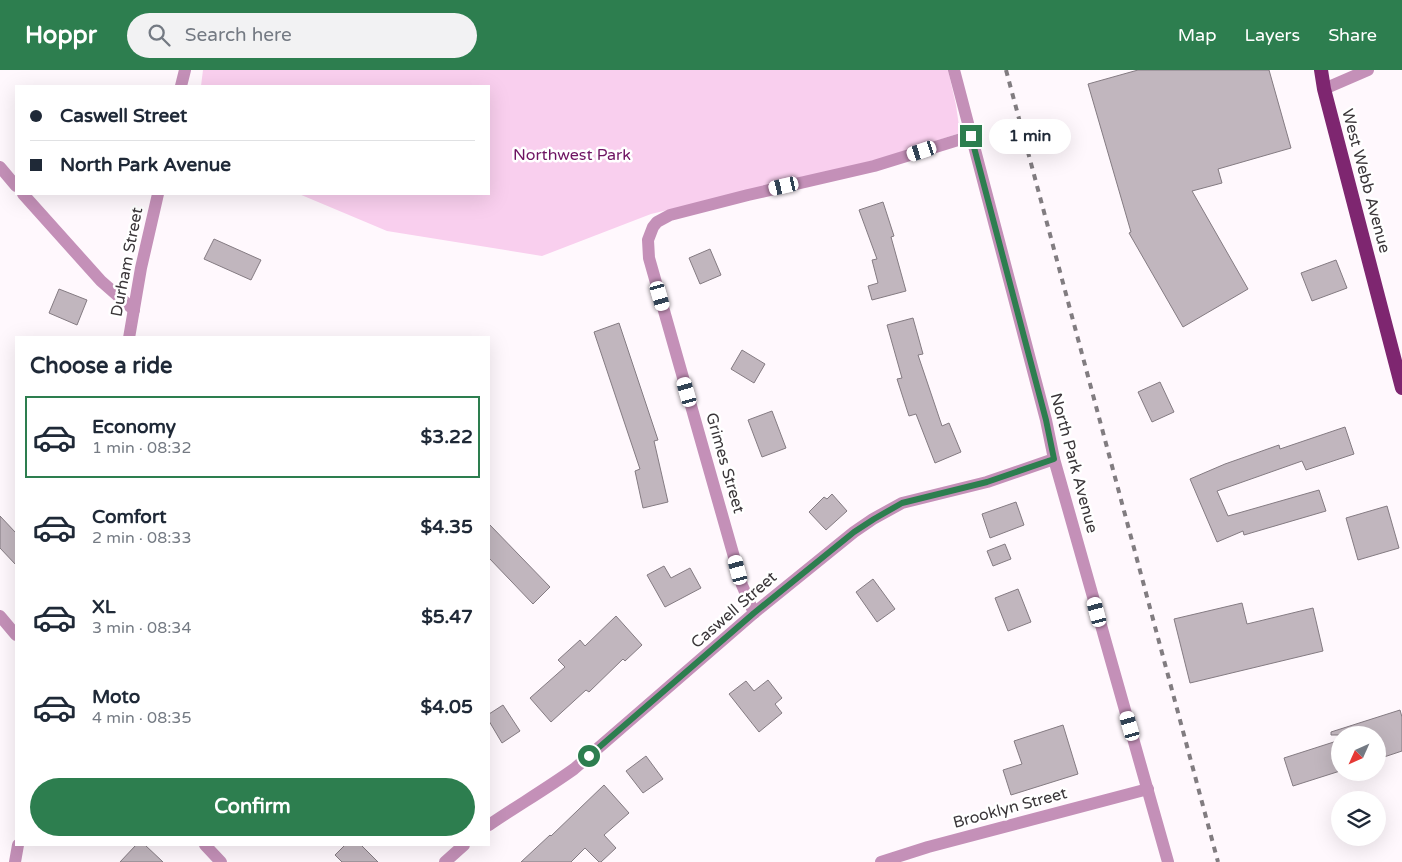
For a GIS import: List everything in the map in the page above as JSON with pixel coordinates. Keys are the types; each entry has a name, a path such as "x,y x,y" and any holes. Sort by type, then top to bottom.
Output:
{"highway":[{"name":"West Webb Avenue","path":"1321,70 1324,89 1402,388"}],"street":[{"path":"181,85 185,70"},
{"name":"North Park Avenue","path":"954,70 1046,420 1054,459 1168,862"},
{"path":"1324,89 1368,70"},
{"name":"Grimes Street","path":"754,613 742,585 649,258 648,240 653,227 657,222 670,215 874,166 971,136"},
{"path":"0,167 15,185"},
{"path":"24,195 101,281 134,310"},
{"name":"Durham Street","path":"129,336 158,195"},
{"name":"Caswell Street","path":"490,824 574,769 754,613 854,532 874,519 902,503 987,482 1054,459"},
{"path":"0,616 15,634"},
{"name":"Brooklyn Street","path":"881,862 928,847 1148,789"},
{"path":"14,862 18,846"},
{"path":"206,846 221,862"},
{"path":"445,862 463,846"}],"green space":[{"name":"Northwest Park","path":"203,70 948,70 960,133 876,160 651,214 542,256 387,231 301,195 490,195 490,85 201,85"}],"building":[{"path":"1138,70 1269,70 1291,148 1218,169 1222,183 1192,191 1248,289 1183,327 1129,233 1131,232 1088,84"},
{"path":"883,202 894,236 891,237 906,291 872,300 868,286 878,283 872,260 877,259 859,210"},
{"path":"214,239 261,260 251,280 204,259"},
{"path":"710,249 721,275 700,284 689,258"},
{"path":"1336,260 1347,288 1312,301 1301,273"},
{"path":"59,289 87,300 77,325 49,313"},
{"path":"913,318 923,354 918,355 942,426 949,423 961,452 935,463 916,414 909,416 897,379 902,378 887,325"},
{"path":"619,323 658,440 654,441 668,502 643,508 635,471 640,469 594,332"},
{"path":"742,350 765,364 754,383 731,369"},
{"path":"1160,382 1174,412 1152,422 1138,392"},
{"path":"772,411 786,448 762,457 748,420"},
{"path":"1345,427 1354,454 1306,470 1302,461 1217,491 1228,516 1319,490 1326,511 1244,535 1243,531 1217,542 1190,479 1225,464 1279,445 1280,449"},
{"path":"832,494 847,511 826,530 809,512 824,497 827,499"},
{"path":"1016,502 1024,525 990,538 982,514"},
{"path":"1387,506 1399,548 1358,560 1346,518"},
{"path":"0,516 15,532 15,564 0,548"},
{"path":"490,525 550,587 533,604 490,559"},
{"path":"1005,544 1011,559 993,566 987,551"},
{"path":"664,566 671,578 690,568 701,588 665,607 647,575"},
{"path":"873,579 895,609 877,622 856,592"},
{"path":"1018,589 1031,622 1008,631 995,598"},
{"path":"1242,603 1247,624 1313,608 1323,651 1190,683 1174,619"},
{"path":"616,616 642,645 625,661 623,659 589,692 586,690 551,722 530,698 565,667 558,660 580,640 585,646"},
{"path":"768,680 782,698 775,704 782,713 759,732 729,694 746,681 754,691"},
{"path":"503,705 520,731 502,743 490,723 490,713"},
{"path":"1400,710 1402,717 1402,751 1386,756 1386,726 1350,726"},
{"path":"1063,725 1078,774 1011,795 1003,770 1022,764 1014,741"},
{"path":"1331,743 1331,774 1293,786 1284,758"},
{"path":"646,756 663,779 643,793 626,771"},
{"path":"604,785 629,813 604,835 616,848 601,862 585,848 571,862 521,862 551,836"},
{"path":"135,846 146,846 163,862 120,862"},
{"path":"344,846 362,846 378,862 342,862 335,855"}],"railway":[{"path":"1006,70 1218,862"}],"route":[{"path":"589,756 754,613 854,532 874,519 902,503 987,482 1054,459 1046,420 971,136"}]}
